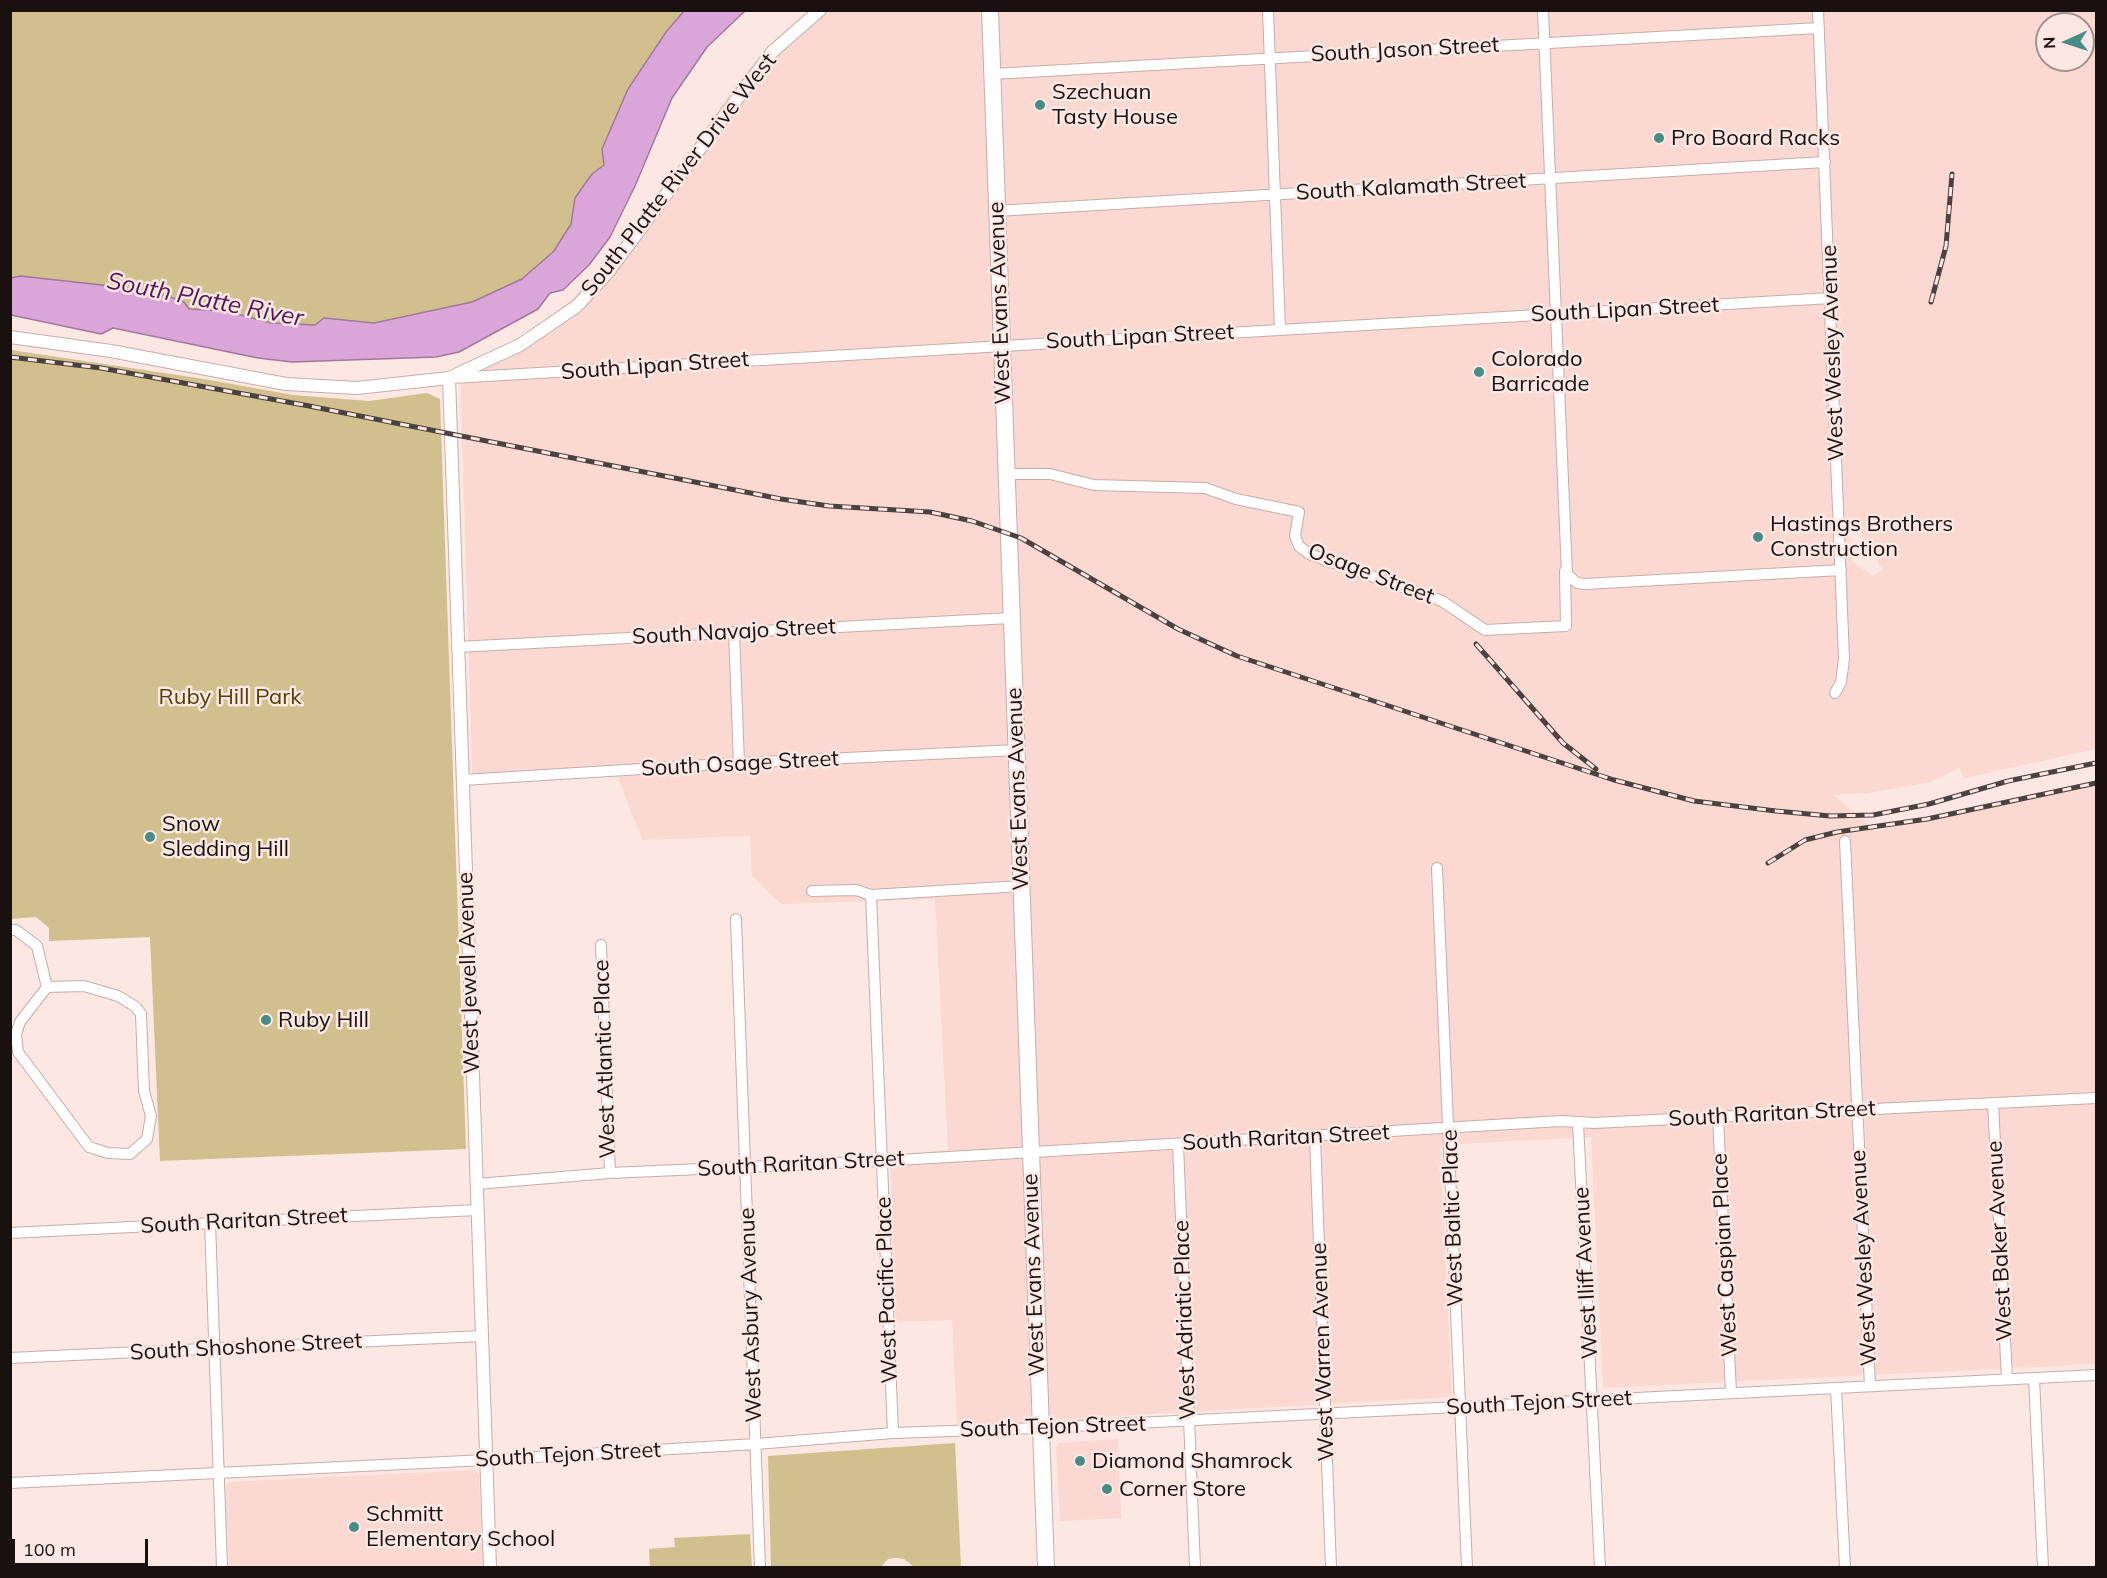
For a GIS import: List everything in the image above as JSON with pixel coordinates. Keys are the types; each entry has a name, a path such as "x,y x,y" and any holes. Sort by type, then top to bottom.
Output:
{"main road":[{"name":"West Evans Avenue","path":"990,10 1029,1152 1046,1568"}],"street":[{"name":"South Platte River Drive West","path":"10,337 111,351 286,384 357,388 449,378 520,345 577,306 609,271 772,52 820,10"},
{"path":"1268,10 1280,329"},
{"path":"1543,10 1565,569 1572,581 1585,584 1841,570"},
{"name":"West Wesley Avenue","path":"1818,10 1844,673 1835,693"},
{"name":"South Jason Street","path":"992,74 1819,28"},
{"name":"South Kalamath Street","path":"996,210 1825,162"},
{"name":"South Lipan Street","path":"449,378 1002,344 1831,298"},
{"name":"West Jewell Avenue","path":"449,378 490,1568"},
{"name":"Osage Street","path":"1006,474 1050,474 1094,485 1205,488 1236,499 1299,512 1295,536 1299,546 1309,554 1442,601 1485,630 1566,626 1565,569"},
{"name":"South Navajo Street","path":"457,647 1011,618"},
{"path":"734,632 739,763"},
{"name":"South Osage Street","path":"463,780 739,763 1017,750"},
{"name":"West Wesley Avenue","path":"1845,841 1870,1386"},
{"name":"West Baltic Place","path":"1437,868 1450,1128 1467,1568"},
{"path":"812,891 856,890 870,896 1021,886"},
{"name":"West Pacific Place","path":"870,896 893,1433"},
{"name":"West Asbury Avenue","path":"736,919 760,1568"},
{"path":"10,930 16,930 37,946 47,987"},
{"name":"West Atlantic Place","path":"601,945 610,1173"},
{"path":"84,986 118,996 136,1007 141,1014 144,1091 151,1116 147,1139 130,1154 108,1153 89,1147 18,1052 16,1034 20,1023 47,987 84,986"},
{"name":"South Raritan Street","path":"477,1184 610,1173 881,1161 1450,1128 2097,1098"},
{"name":"West Baker Avenue","path":"1993,1103 2007,1379"},
{"name":"West Caspian Place","path":"1718,1117 1731,1393"},
{"name":"West Iliff Avenue","path":"1578,1123 1600,1568"},
{"name":"West Warren Avenue","path":"1315,1137 1331,1568"},
{"name":"West Adriatic Place","path":"1178,1144 1196,1568"},
{"name":"South Raritan Street","path":"10,1233 477,1210"},
{"path":"210,1222 222,1568"},
{"name":"South Shoshone Street","path":"10,1358 482,1336"},
{"name":"South Tejon Street","path":"10,1483 486,1460 756,1444 893,1433 1040,1428 2097,1375"},
{"path":"2034,1378 2043,1568"},
{"name":"West Wesley Avenue","path":"1836,1388 1845,1568"}],"shaded area":[{"path":"685,10 745,11 707,47 672,98 635,186 610,237 589,265 563,290 550,293 538,309 459,352 436,357 292,362 258,358 113,328 101,334 11,315 11,278 20,276 111,286 167,296 184,302 189,309 226,311 271,323 315,325 324,318 374,323 472,302 522,279 554,251 571,224 575,198 592,174 604,165 602,149 628,89 666,32"},
{"path":"816,11 2096,11 2096,749 1964,778 1959,768 1931,782 1867,793 1834,795 1875,831 2096,786 2096,1364 1603,1388 1591,1137 1440,1145 1452,1397 957,1425 952,1320 895,1322 890,1155 948,1150 935,899 781,904 752,876 750,836 642,840 614,766 472,774 460,365 519,340 572,299 608,263 746,72 784,31","holes":["1850,515 1883,570 1873,576 1852,561"]},
{"path":"1118,1439 1121,1518 1060,1521 1056,1447 1060,1443"},
{"name":"Schmitt Elementary School","path":"474,1470 479,1474 483,1567 229,1567 225,1486 230,1482"}],"green space":[{"path":"11,11 685,11 666,32 628,89 604,165 592,174 575,198 571,224 554,251 535,269 522,279 472,302 374,323 315,325 271,323 226,311 189,309 167,296 111,286 20,276 11,278"},
{"name":"Ruby Hill Park","path":"11,350 293,395 369,401 427,393 440,399 466,1149 160,1161 150,937 49,941 49,928 36,917 11,919"},
{"path":"955,1443 961,1567 914,1567 904,1559 896,1558 888,1559 881,1567 771,1567 768,1456"},
{"path":"750,1534 752,1567 650,1567 649,1549 675,1547 674,1538"}],"railway":[{"path":"1931,302 1946,246 1952,174"},
{"path":"10,357 101,368 304,405 781,499 829,506 930,512 972,521 1021,538 1178,629 1237,656 1614,780 1694,801 1830,816 1873,815 1929,804 2008,781 2096,763"},
{"path":"1476,644 1563,743 1596,769"},
{"path":"1768,863 1805,840 1837,832 1927,819 2096,783"}],"place":[{"name":"Szechuan Tasty House","path":"1040,105"},
{"name":"Pro Board Racks","path":"1659,138"},
{"name":"Colorado Barricade","path":"1479,372"},
{"name":"Hastings Brothers Construction","path":"1758,537"},
{"name":"Snow Sledding Hill","path":"150,837"},
{"name":"Ruby Hill","path":"266,1020"},
{"name":"Diamond Shamrock","path":"1080,1461"},
{"name":"Corner Store","path":"1107,1489"},
{"name":"Schmitt Elementary School","path":"354,1527"}],"water label":[{"name":"South Platte River","path":"205,300"}]}
